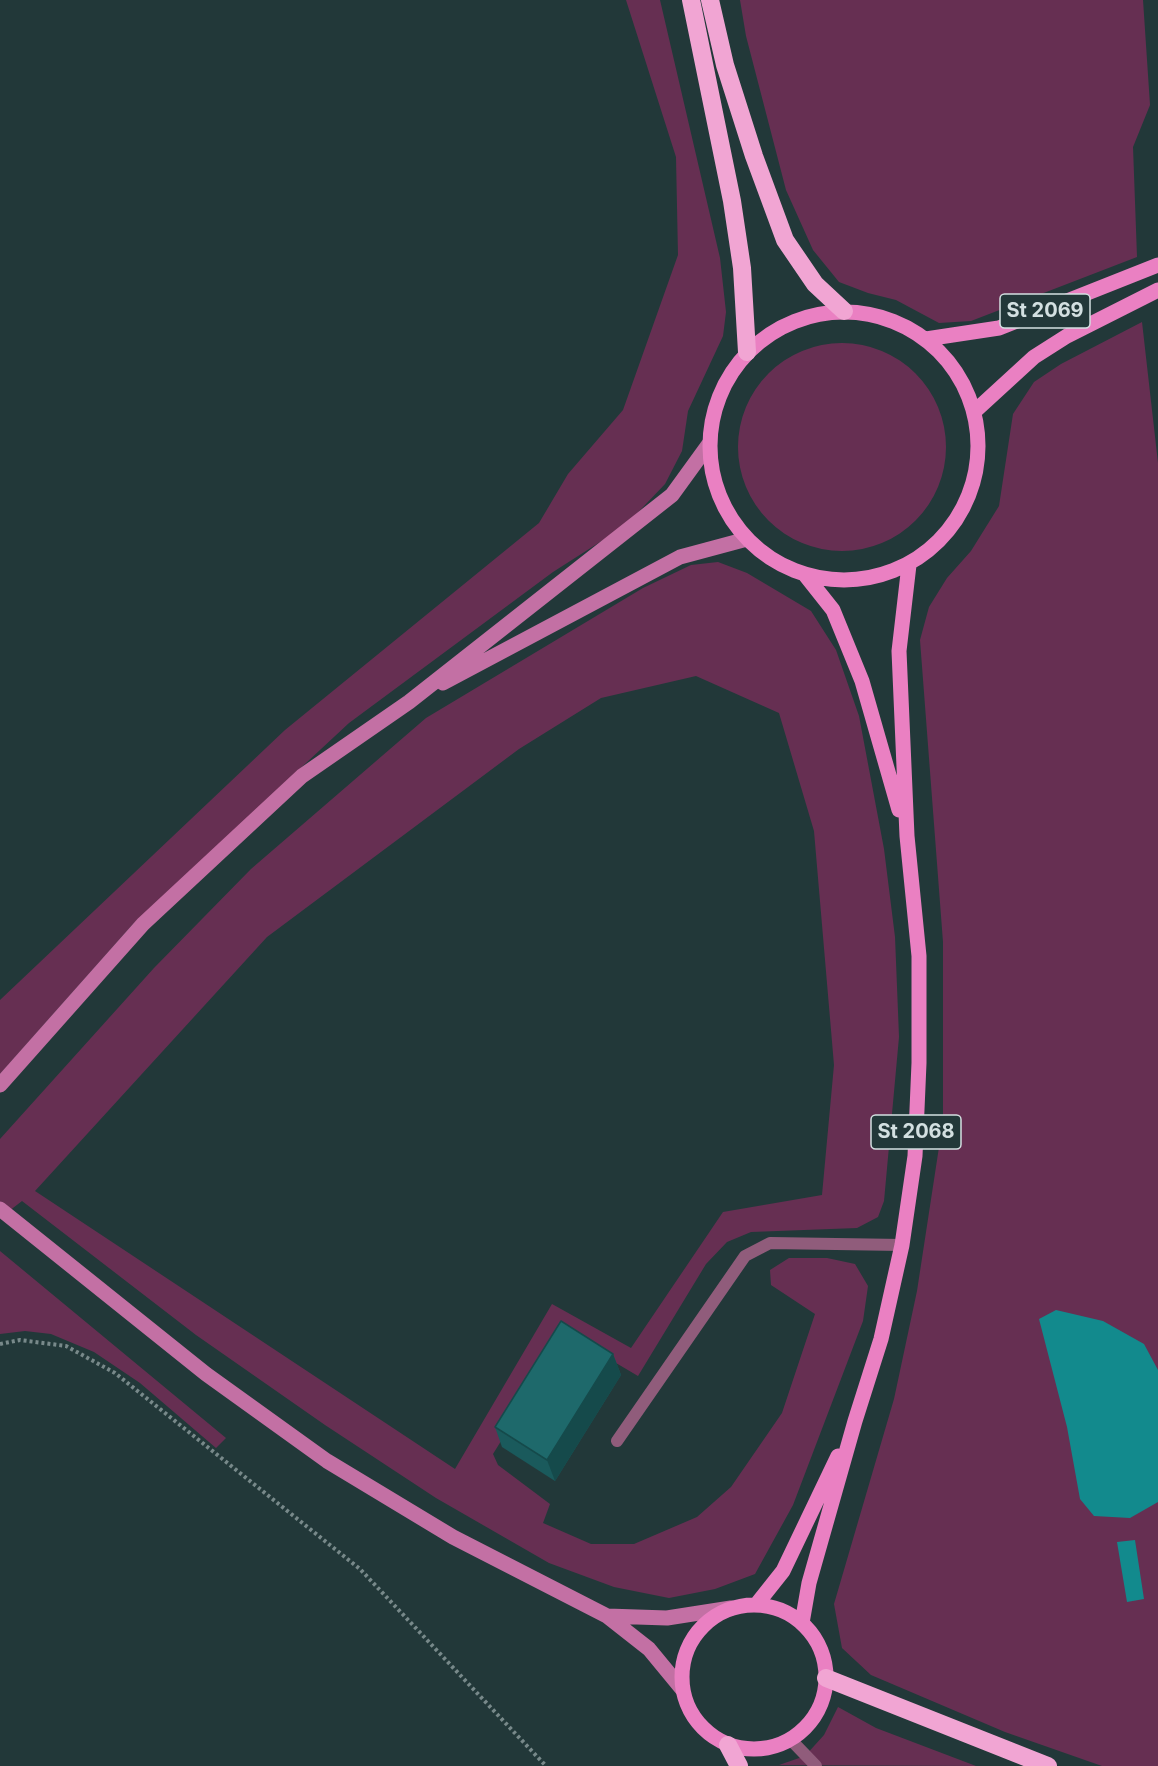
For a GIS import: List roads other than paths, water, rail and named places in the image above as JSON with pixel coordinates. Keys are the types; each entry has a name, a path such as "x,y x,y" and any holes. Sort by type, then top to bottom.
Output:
{"highway":[{"path":"691,0 732,201 742,268 747,352"},
{"path":"710,0 725,65 750,144 786,240 815,284 844,311"},
{"path":"826,1678 1048,1766"},
{"path":"728,1745 739,1766"}],"main road":[{"name":"St 2069","path":"926,339 999,328 1158,265"},
{"name":"St 2069","path":"974,412 1034,357 1067,336 1158,290"},
{"path":"844,311 887,318 926,339 956,371 974,412 978,456 968,500 944,537 909,565 876,577 841,581 806,576 774,561 747,539 730,519 718,495 711,470 709,444 714,410 727,379 747,352 776,330 809,315 844,311"},
{"name":"St 2068","path":"802,1623 809,1583 881,1339 902,1245 915,1156 920,1063 919,956 907,836 899,651 909,565"},
{"name":"St 2068","path":"806,576 833,610 862,681 907,836"},
{"name":"St 2068","path":"756,1605 783,1571 855,1421"},
{"path":"756,1605 781,1610 802,1623 815,1639 823,1658 826,1678 822,1702 809,1724 791,1740 768,1749 748,1750 728,1745 712,1736 698,1723 688,1707 682,1689 682,1668 687,1648 698,1631 713,1617 731,1608 756,1605"}],"street":[{"path":"0,1085 152,916 302,776 409,702 672,495 709,444"},
{"path":"409,702 680,557 747,539"},
{"path":"0,1209 206,1374 327,1461 453,1537 607,1616 649,1649 682,1689"},
{"path":"607,1616 667,1618 731,1608"}],"lane":[{"path":"617,1441 745,1256 770,1243 902,1245"},
{"path":"791,1740 816,1766"}],"water":[{"path":"1056,1310 1103,1321 1144,1344 1158,1370 1158,1502 1130,1518 1094,1516 1080,1499 1067,1427 1039,1319"},
{"path":"1135,1540 1144,1599 1127,1602 1117,1542"}]}
